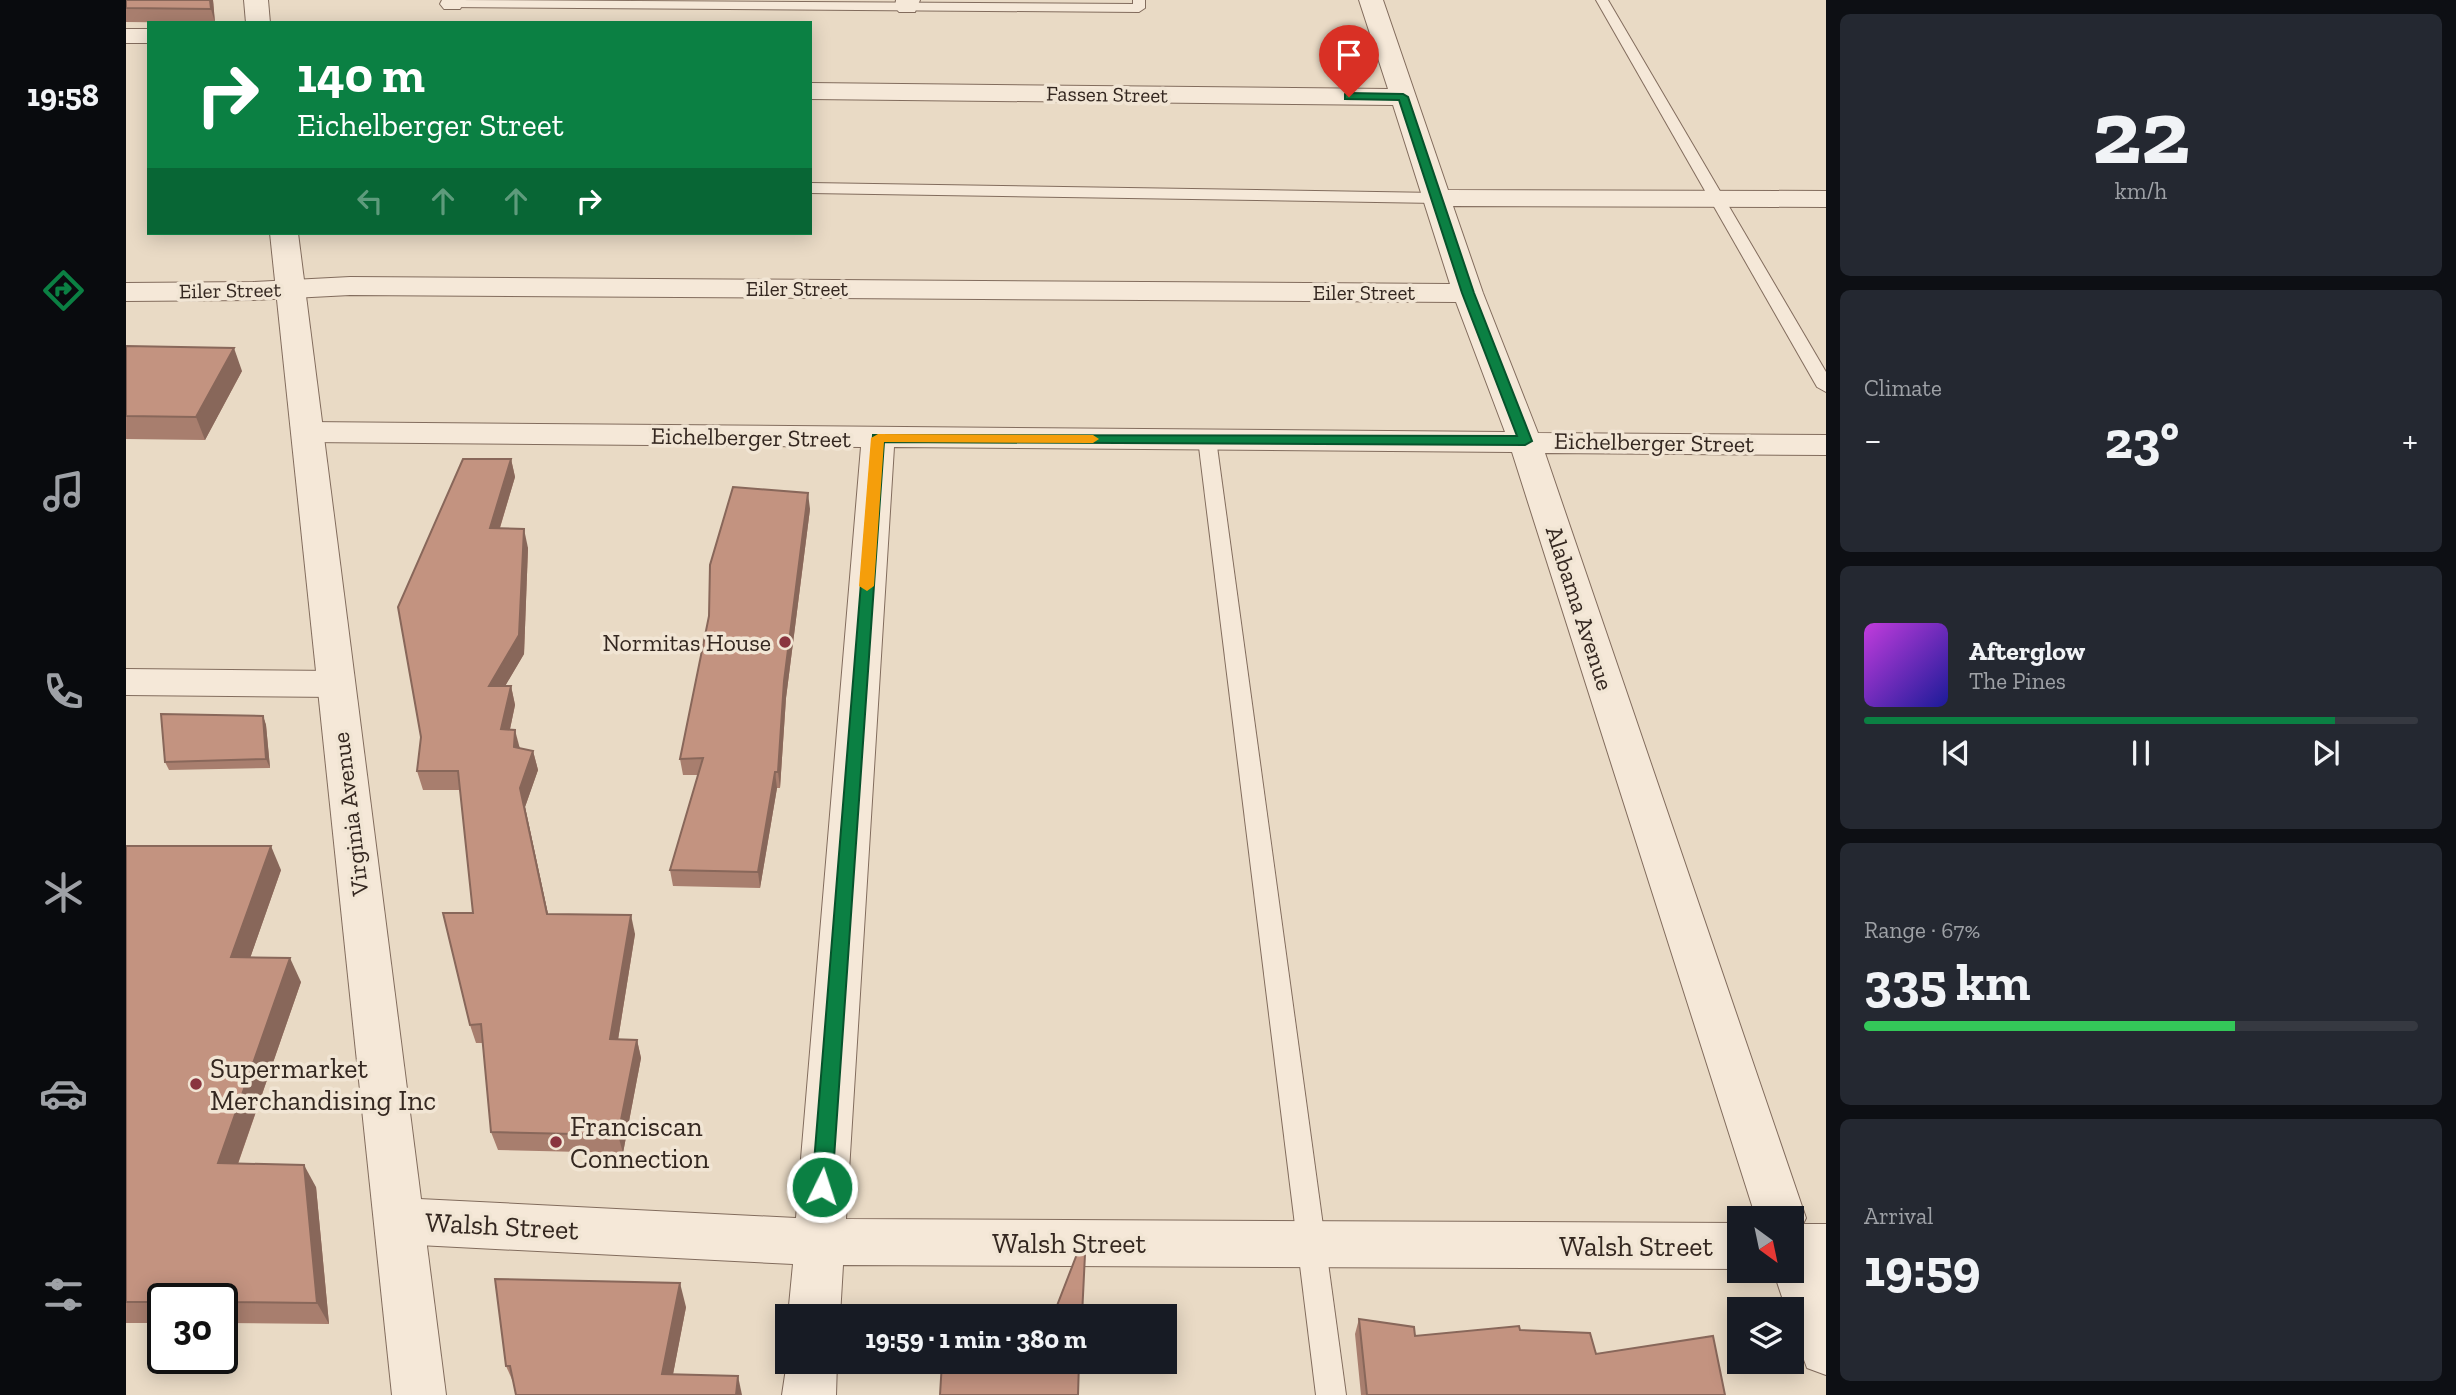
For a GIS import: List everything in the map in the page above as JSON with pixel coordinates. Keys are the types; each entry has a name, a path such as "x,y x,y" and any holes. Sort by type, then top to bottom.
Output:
{"street":[{"path":"256,0 258,21"},
{"name":"Alabama Avenue","path":"1371,0 1468,293 1525,441 1777,1206"},
{"path":"126,36 147,37"},
{"name":"Fassen Street","path":"812,91 1403,97"},
{"path":"1437,198 1826,200"},
{"name":"Virginia Avenue","path":"284,235 419,1395"},
{"name":"Eiler Street","path":"126,292 227,292 364,286 1468,293"},
{"name":"Eichelberger Street","path":"307,432 1826,445"},
{"path":"815,1304 878,438"},
{"path":"126,682 335,684"},
{"name":"Walsh Street","path":"399,1221 818,1242 1727,1246"},
{"path":"1804,1248 1826,1247"},
{"path":"1803,1283 1826,1350"},
{"path":"808,1395 810,1374"}],"lane":[{"path":"453,2 1139,8 1139,0"},
{"path":"1602,0 1826,387"},
{"path":"812,188 1437,198"},
{"path":"1207,439 1331,1395"}],"building":[{"path":"126,0 210,0 211,9 126,8"},
{"path":"126,346 234,348 196,417 126,416"},
{"path":"463,459 511,459 490,528 524,529 519,635 489,686 511,686 501,729 515,730 514,747 533,751 520,788 547,914 631,915 610,1039 637,1040 618,1135 491,1132 481,1024 470,1025 443,913 473,913 458,771 417,771 421,737 398,607"},
{"path":"733,487 808,493 784,681 778,772 775,772 758,872 670,870 703,758 680,759 709,616 710,565"},
{"path":"161,714 263,716 266,759 165,762"},
{"name":"Supermarket Merchandising Inc","path":"126,846 271,846 231,957 290,958 218,1163 304,1165 317,1303 238,1302 238,1283 147,1283 147,1302 126,1302"},
{"path":"1077,1254 1085,1254 1083,1304 1058,1304"},
{"path":"495,1279 680,1283 662,1374 738,1376 736,1395 516,1395 510,1366 506,1366"},
{"path":"1359,1319 1414,1327 1415,1336 1519,1326 1520,1330 1590,1333 1596,1354 1713,1336 1725,1395 1367,1395"},
{"path":"941,1374 1079,1374 1078,1395 940,1395"}],"slow traffic":[{"path":"867,586 878,438 1093,439"}],"place":[{"name":"Normitas House","path":"785,642"},
{"name":"Supermarket Merchandising Inc","path":"196,1084"},
{"name":"Franciscan Connection","path":"556,1142"}],"route":[{"path":"822,1187 878,438 1525,441 1468,293 1403,97 1349,97"}]}
